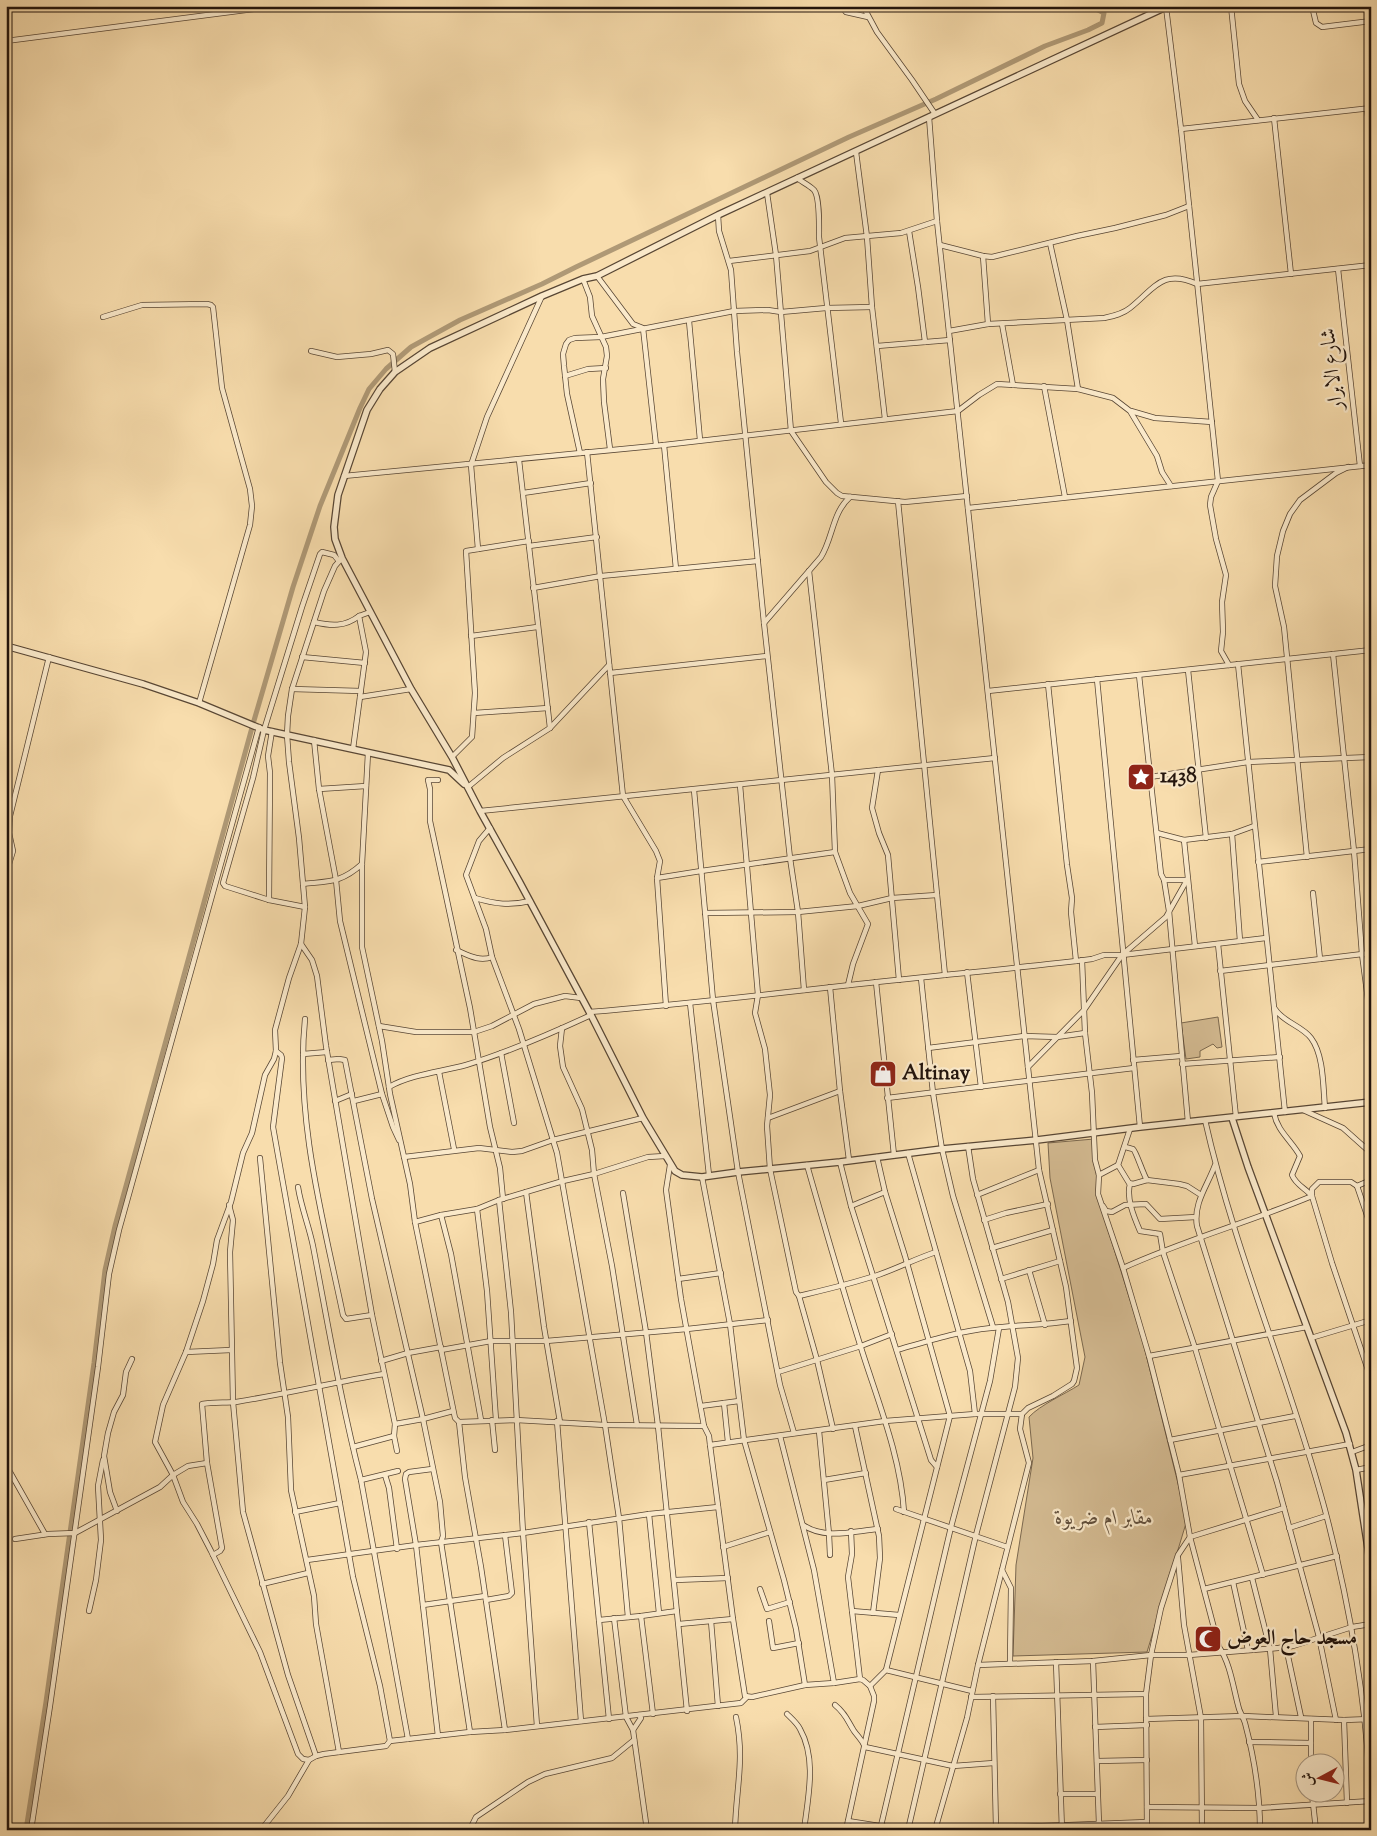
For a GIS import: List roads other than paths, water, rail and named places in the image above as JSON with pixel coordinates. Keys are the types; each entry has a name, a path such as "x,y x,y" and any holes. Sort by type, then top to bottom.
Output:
{"street":[{"path":"6,41 277,6"},
{"path":"841,6 846,12 868,18"},
{"path":"862,6 868,18 924,97 932,116 940,245 1039,1170 1060,1261 1077,1368 1074,1381 1060,1392 1028,1408 1022,1414 1020,1430 1028,1463 978,1665 967,1718 935,1830 1061,1827 1147,1822"},
{"path":"1231,6 1239,84 1245,101 1258,120"},
{"path":"1312,6 1316,23 1322,27 1371,21"},
{"path":"1230,665 1221,651 1223,632 1222,602 1226,575 1216,539 1210,505 1211,497 1218,481 1167,7 718,215 597,276 583,279 542,296 430,348 395,372 380,389 367,410 338,495 334,527 340,559 411,689 452,757 590,1014 643,1118 675,1171 682,1175 706,1176 1371,1102"},
{"path":"1181,129 1369,109 1371,140"},
{"path":"1274,118 1291,274"},
{"path":"856,152 868,237 872,307 885,418"},
{"path":"797,178 813,190 819,201 818,219 826,308 841,423"},
{"path":"767,193 776,255 791,431 800,441 826,482 837,493 850,498 898,501 967,496"},
{"path":"940,245 992,257 1123,226 1189,206"},
{"path":"718,215 719,231 731,270 764,623 790,858 798,912 804,990"},
{"path":"729,261 805,252 845,238 910,231 938,221"},
{"path":"910,231 925,342"},
{"path":"1050,243 1067,320 1078,389"},
{"path":"983,256 988,324"},
{"path":"949,331 988,324 1104,318 1129,309 1155,286 1170,277 1197,284 1371,265"},
{"name":"شارع الابرار","path":"1338,269 1360,466"},
{"path":"597,276 634,324 643,328"},
{"path":"583,279 590,297 592,316 606,347 606,368 603,379 610,449"},
{"path":"478,549 471,465 488,417 542,296"},
{"path":"103,317 142,305 207,304 213,307 222,388 250,489 252,506 250,525 199,704"},
{"path":"580,453 567,394 563,354 566,344 570,340 575,338 601,337 734,311 768,310 781,312 826,308 872,307"},
{"path":"689,321 700,440"},
{"path":"1002,324 1013,385"},
{"path":"643,328 656,445"},
{"path":"877,346 950,340"},
{"path":"311,351 337,357 371,354 388,350 393,354 395,372"},
{"path":"565,376 588,369 606,368"},
{"path":"344,476 519,460 958,411 997,384 1078,389 1113,398 1130,411 1155,418 1212,422"},
{"path":"1044,386 1065,497"},
{"path":"1130,411 1171,486"},
{"path":"664,444 676,569"},
{"path":"587,452 602,576 623,796 656,851 660,862 657,878 666,1006"},
{"path":"519,460 550,728"},
{"path":"968,508 1371,465"},
{"path":"1307,857 1284,627 1274,586 1277,556 1283,531 1290,514 1300,500 1336,473 1348,467"},
{"path":"523,493 591,483"},
{"path":"764,623 828,547 838,513 850,498"},
{"path":"898,501 945,975"},
{"path":"452,757 472,737 474,713 475,693 466,551 597,537"},
{"path":"31,1830 98,1367 109,1274 119,1230 261,728 320,554 322,552 331,554 340,559"},
{"path":"309,1760 303,1759 298,1754 260,1652 197,1524 182,1502 173,1481 173,1475 156,1447 155,1439 163,1405 186,1352 203,1301 217,1240 252,1133 265,1075 274,1059 276,1030 289,978 301,944 305,907 287,735 292,689 324,591 340,559"},
{"path":"533,588 602,576 758,561"},
{"path":"809,571 832,775 835,852 850,894 868,924 853,964 848,985"},
{"path":"314,622 330,626 338,625 352,622 359,616 370,612"},
{"path":"353,749 365,663 365,642 359,616"},
{"path":"471,636 537,627"},
{"path":"6,646 143,684 261,728 449,770 468,787"},
{"path":"988,691 1371,650"},
{"path":"1333,654 1354,851 1362,954 1371,1023"},
{"path":"610,673 768,656"},
{"path":"6,874 13,851 9,833 10,816 49,657"},
{"path":"302,657 365,663"},
{"path":"1238,664 1285,1112"},
{"path":"468,787 503,758 550,728 610,665"},
{"path":"1188,670 1206,838"},
{"path":"1139,675 1161,874 1164,880 1169,911 1188,1122"},
{"path":"1097,679 1140,1127"},
{"path":"1048,684 1072,898 1071,912 1076,961"},
{"path":"292,689 360,694 411,689"},
{"path":"474,713 548,708"},
{"path":"261,728 253,778 224,883 225,886 269,900 305,907"},
{"path":"269,900 270,773 268,756 272,731"},
{"path":"314,740 319,789 336,880 340,921 382,1094 401,1145"},
{"path":"368,753 362,864 362,947 453,1411 459,1422 465,1477 505,1730"},
{"path":"1150,777 1248,762 1371,757"},
{"path":"480,812 995,758"},
{"path":"878,770 872,808 888,855 899,980"},
{"path":"438,780 428,780 430,789 430,821 480,1060 494,1148 500,1168 501,1200 510,1294 523,1533 537,1726"},
{"path":"740,785 758,994 755,1009 765,1049 770,1095 768,1118 770,1169 796,1292 799,1296 817,1360 833,1429"},
{"path":"319,789 366,786"},
{"path":"694,790 713,1000 738,1172 780,1385 794,1433"},
{"path":"1157,833 1184,840 1232,834 1254,826"},
{"path":"490,828 479,841 466,875 476,898 486,929 492,957 524,1046 553,1140 563,1181 619,1518 628,1617"},
{"path":"1232,834 1240,941"},
{"path":"1184,840 1194,946"},
{"path":"1258,862 1371,849"},
{"path":"657,878 701,870 835,852"},
{"path":"303,884 346,877 362,864"},
{"path":"1164,880 1187,880"},
{"path":"1028,1067 1084,1010 1122,955 1166,917 1187,880"},
{"path":"1313,893 1320,959"},
{"path":"705,914 798,912 858,906 892,898 937,894"},
{"path":"476,898 515,905 530,901"},
{"path":"389,1087 403,1080 440,1072 524,1046 590,1014 758,994 1017,968 1076,961 1104,955 1122,955 1266,938"},
{"path":"301,944 314,964 328,1060 372,1315 395,1424 394,1436 397,1452"},
{"path":"1218,944 1234,1118 1266,1216 1350,1444 1356,1470 1371,1568"},
{"path":"456,950 477,959 486,960 492,957"},
{"path":"1220,971 1371,954"},
{"path":"1082,960 1085,1033 1095,1133 1095,1160 1099,1175 1097,1190 1123,1268 1148,1356 1179,1475 1190,1537 1219,1647 1223,1652 1239,1711 1243,1716 1260,1808 1260,1830"},
{"path":"967,972 981,1087"},
{"path":"921,978 933,1092 942,1149 953,1196 993,1327"},
{"path":"876,982 894,1155"},
{"path":"830,988 849,1160"},
{"path":"379,1026 416,1032 474,1032 492,1026 534,1004 565,996 581,998"},
{"path":"690,1002 706,1176 730,1324 744,1440 790,1602 800,1643 805,1685"},
{"path":"1274,1007 1277,1012 1311,1038 1322,1068 1325,1108"},
{"path":"305,1019 303,1054 307,1120 315,1188 343,1315 346,1319 372,1315"},
{"path":"562,1028 560,1046 563,1067 582,1109 592,1150 594,1174 637,1425"},
{"path":"928,1048 1024,1036 1057,1037 1085,1033"},
{"path":"276,1051 282,1058 273,1126 356,1590 380,1686 390,1741"},
{"path":"303,1054 327,1052"},
{"path":"501,1053 514,1123"},
{"path":"1133,1060 1182,1056"},
{"path":"1182,1064 1280,1057"},
{"path":"328,1060 345,1060 372,1199 423,1419 440,1502 443,1536 441,1542 470,1732"},
{"path":"887,1098 1134,1068"},
{"path":"440,1072 454,1149"},
{"path":"768,1118 840,1091"},
{"path":"335,1101 352,1094"},
{"path":"354,1101 382,1094"},
{"path":"1302,1110 1343,1128 1371,1153"},
{"path":"1274,1113 1279,1128 1296,1148 1300,1156 1292,1175 1295,1182 1312,1196"},
{"path":"404,1157 454,1149 494,1148 512,1152 522,1151 553,1140 643,1118"},
{"path":"1205,1120 1233,1226 1307,1450 1337,1556 1352,1627 1365,1719 1371,1812"},
{"path":"1099,1175 1118,1165 1130,1129"},
{"path":"848,1821 881,1828 906,1830 925,1760 976,1536 1008,1414 1017,1370 1018,1358 1012,1327 1001,1279 977,1195 968,1146"},
{"path":"1125,1147 1136,1152 1141,1171 1147,1180"},
{"path":"908,1153 970,1371 975,1414"},
{"path":"415,1222 477,1209 563,1181 648,1158 665,1156"},
{"path":"870,1686 886,1670 950,1416 885,1192 877,1157"},
{"path":"260,1158 284,1394 288,1417 291,1490 314,1596 316,1624 339,1752"},
{"path":"840,1162 851,1206 930,1460 937,1467"},
{"path":"1216,1164 1201,1195 1196,1216 1200,1237 1270,1458 1319,1637 1336,1720"},
{"path":"670,1165 666,1190 678,1279 704,1426 709,1436 733,1619 744,1693 747,1697"},
{"path":"806,1165 841,1286 885,1421 901,1484 904,1512"},
{"path":"1118,1165 1130,1184"},
{"path":"977,1195 1039,1170"},
{"path":"1130,1184 1147,1180 1183,1185 1201,1195"},
{"path":"1357,1186 1371,1180"},
{"path":"1371,1227 1357,1186 1351,1182 1322,1181 1312,1189 1312,1196 1371,1379"},
{"path":"1130,1184 1128,1192 1131,1206 1140,1230 1160,1234 1163,1252 1195,1348 1263,1575"},
{"path":"298,1187 312,1244 352,1447 361,1480 408,1739"},
{"path":"526,1192 558,1422 564,1526 581,1722"},
{"path":"851,1206 885,1192"},
{"path":"623,1193 646,1332 658,1426 687,1710"},
{"path":"1123,1268 1200,1237 1266,1216 1312,1196"},
{"path":"1101,1203 1106,1211 1112,1212 1125,1206 1147,1205 1160,1219 1196,1216"},
{"path":"984,1220 1048,1204"},
{"path":"230,1205 233,1220 230,1252 233,1402 243,1512 295,1697 316,1756"},
{"path":"477,1209 482,1236 490,1341 495,1450"},
{"path":"442,1215 481,1420"},
{"path":"992,1248 1053,1230"},
{"path":"799,1296 873,1277 936,1252"},
{"path":"1001,1279 1060,1261"},
{"path":"1029,1270 1045,1325"},
{"path":"678,1279 721,1273"},
{"path":"381,1361 408,1353 490,1341 546,1341 768,1320"},
{"path":"1311,1338 1371,1320"},
{"path":"897,1350 958,1333 993,1327 1045,1325 1071,1321"},
{"path":"1148,1356 1307,1327"},
{"path":"881,1828 951,1527 992,1370 999,1328"},
{"path":"778,1372 861,1346 892,1334"},
{"path":"186,1352 231,1350"},
{"path":"89,1610 101,1540 98,1486 108,1433 114,1412 123,1395 126,1372 132,1358"},
{"path":"213,1555 222,1548 207,1463 202,1404 233,1402 284,1394 340,1381 384,1374"},
{"path":"701,1406 739,1401"},
{"path":"724,1403 728,1442"},
{"path":"395,1424 453,1411"},
{"path":"710,1445 885,1421 919,1420 975,1414 1022,1414"},
{"path":"1170,1440 1295,1416"},
{"path":"459,1422 516,1420 605,1425 704,1426"},
{"path":"855,1426 878,1529 880,1558 873,1613"},
{"path":"818,1431 830,1555"},
{"path":"352,1447 394,1436"},
{"path":"780,1436 815,1575 834,1683"},
{"path":"1179,1475 1307,1450 1350,1444"},
{"path":"1352,1452 1371,1445"},
{"path":"104,1456 110,1492 117,1511"},
{"path":"15,1539 45,1534 74,1534 160,1487 173,1475 188,1466 207,1463"},
{"path":"6,1465 45,1534"},
{"path":"1356,1470 1371,1468"},
{"path":"432,1469 409,1472 405,1476 416,1545 438,1736"},
{"path":"361,1480 398,1471"},
{"path":"824,1480 866,1473"},
{"path":"385,1475 389,1488 397,1549"},
{"path":"295,1512 340,1503"},
{"path":"307,1560 523,1533 648,1514 718,1507"},
{"path":"1147,1830 1146,1694 1161,1608 1178,1555 1190,1537 1284,1508"},
{"path":"896,1509 1007,1546"},
{"path":"648,1514 659,1613"},
{"path":"1289,1528 1326,1516"},
{"path":"589,1522 609,1719"},
{"path":"803,1526 810,1530 829,1534 878,1529"},
{"path":"723,1547 770,1532"},
{"path":"851,1532 852,1554 848,1576 860,1680"},
{"path":"423,1605 509,1596 512,1593 505,1535"},
{"path":"1178,1555 1183,1620 1201,1718 1202,1830"},
{"path":"1204,1589 1337,1556"},
{"path":"1002,1570 1010,1588 1010,1663"},
{"path":"262,1584 308,1573"},
{"path":"675,1580 728,1578"},
{"path":"1252,1578 1270,1649 1276,1716"},
{"path":"1233,1582 1248,1650"},
{"path":"760,1589 767,1609 790,1602"},
{"path":"599,1620 677,1611"},
{"path":"852,1611 899,1616"},
{"path":"641,1616 654,1714"},
{"path":"614,1618 626,1717 633,1730 647,1830"},
{"path":"679,1624 733,1619"},
{"path":"711,1621 718,1706"},
{"path":"769,1621 773,1648 800,1643"},
{"path":"978,1665 1093,1661 1152,1656 1190,1656 1270,1649 1286,1647 1352,1627 1371,1624"},
{"path":"1286,1647 1302,1718"},
{"path":"1093,1661 1098,1824"},
{"path":"1056,1662 1061,1827"},
{"path":"886,1670 943,1684 972,1694 993,1696 1146,1694"},
{"path":"261,1830 288,1796 309,1760 316,1756 386,1746 390,1741 609,1719 741,1703 747,1697 805,1685 860,1680 870,1686 874,1701 846,1830"},
{"path":"993,1696 996,1829"},
{"path":"835,1705 847,1716 855,1732 862,1738 865,1748"},
{"path":"787,1714 799,1728 808,1747 810,1770 804,1830"},
{"path":"633,1730 642,1718 639,1715"},
{"path":"1095,1727 1243,1716 1336,1720 1371,1719"},
{"path":"735,1830 741,1758 740,1736 736,1717"},
{"path":"1311,1719 1311,1754"},
{"path":"1344,1720 1346,1803"},
{"path":"472,1825 476,1817 528,1782 545,1774 612,1758 634,1740"},
{"path":"1249,1742 1310,1743"},
{"path":"865,1748 953,1766 994,1763"},
{"path":"1096,1760 1147,1760"},
{"path":"1060,1794 1098,1794"},
{"path":"1147,1807 1260,1808 1371,1802"},
{"path":"1314,1805 1316,1830"}],"waterway":[{"path":"26,1830 94,1363 105,1270 115,1226 253,724 293,587 320,506 369,389 386,369 411,347 460,320 542,284 849,137 936,99 1045,46 1102,23 1104,13 1090,6"}],"place":[{"name":"1438","path":"1141,777"},
{"name":"Altinay","path":"883,1074"},
{"name":"مسجد حاج العوض","path":"1208,1639"}],"park label":[{"name":"مقابر ام ضريوة","path":"1104,1519"}]}
